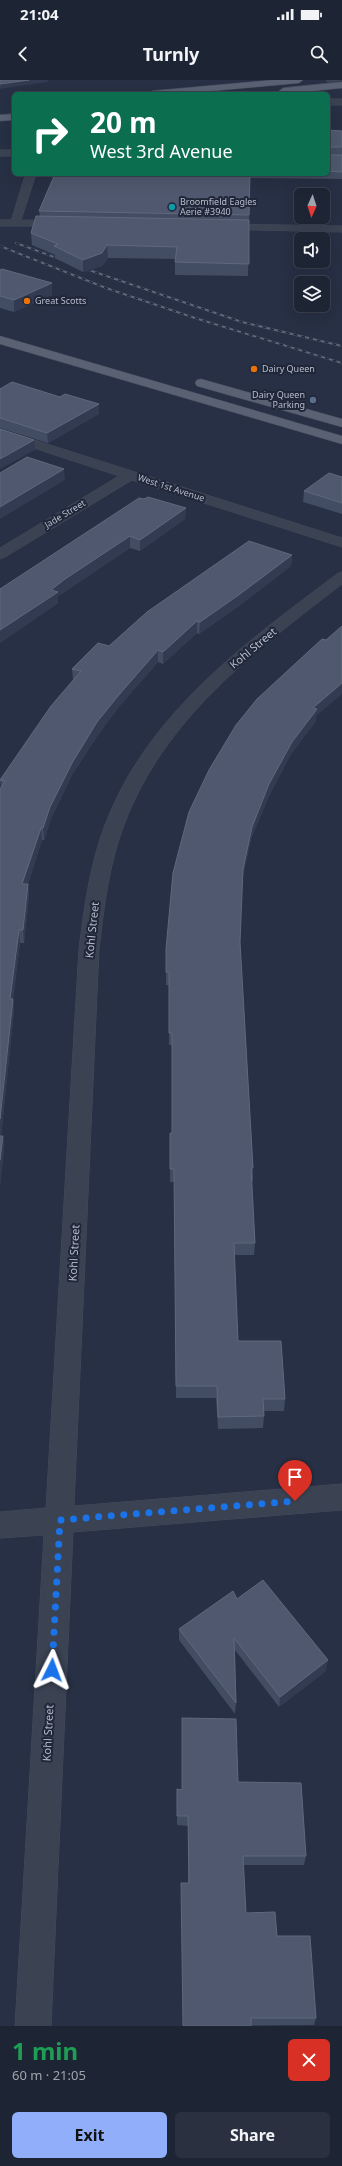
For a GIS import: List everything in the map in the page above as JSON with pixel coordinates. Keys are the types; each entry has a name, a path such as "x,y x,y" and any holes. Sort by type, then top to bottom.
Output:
{"main road":[{"path":"173,92 299,80"},
{"path":"276,92 342,83"},
{"path":"0,118 12,117"},
{"path":"0,340 342,440"},
{"path":"188,379 342,423"}],"street":[{"path":"331,80 342,83"},
{"path":"330,102 342,102"},
{"path":"0,153 12,153"},
{"path":"15,223 29,176"},
{"path":"0,223 75,224"},
{"path":"205,227 342,229"},
{"name":"West 1st Avenue","path":"0,433 342,543"},
{"name":"Jade Street","path":"0,554 130,475"},
{"name":"Kohl Street","path":"33,2026 89,949 97,887 114,825 144,763 188,705 259,640 342,577"},
{"path":"0,1525 342,1497"}],"building":[{"path":"0,80 29,80 0,84"},
{"path":"330,130 342,131 342,147 330,147"},
{"path":"330,155 342,155 342,172 330,171"},
{"path":"54,176 250,176 249,215 39,211"},
{"path":"36,216 249,220 249,264 175,262 177,247 107,245 102,253 83,260 54,246 58,244 31,233"},
{"path":"2,269 52,283 14,300 0,296 0,270"},
{"path":"12,382 60,397 65,394 99,404 47,433 0,418 0,389"},
{"path":"0,429 34,440 0,459"},
{"path":"27,457 64,469 0,507 0,473"},
{"path":"329,473 342,477 342,503 304,491"},
{"path":"148,497 186,508 140,540 130,536 65,579 51,590 58,592 0,630 0,589 139,498 144,499"},
{"path":"249,541 292,555 200,622 197,621 163,652 158,650 97,722 72,763 50,807 43,828 41,828 22,884 28,884 23,930 19,930 10,999 13,999 0,1119 0,789 5,781 0,780 51,706 81,671 72,669 98,643 109,646 147,612"},
{"path":"342,626 342,683 313,708 317,709 292,742 269,784 252,827 243,869 240,942 253,1168 251,1168 255,1243 234,1243 238,1341 281,1341 285,1399 263,1399 264,1416 218,1417 217,1386 176,1386 174,1169 170,1169 170,1133 172,1133 172,1033 169,1033 169,972 166,972 166,949 173,873 189,812 209,770 236,725 257,699 322,639 326,640"},
{"path":"0,1136 3,1136 0,1160"},
{"path":"263,1580 328,1660 280,1697 234,1638 236,1703 179,1629 233,1591 237,1599"},
{"path":"182,1718 236,1719 238,1782 301,1783 306,1856 243,1856 246,1913 275,1912 277,1936 310,1936 316,2018 251,2018 251,2026 183,2026 181,1883 189,1883 188,1816 177,1816 177,1789 182,1790"}],"railway":[{"path":"16,243 65,261"},
{"path":"0,246 106,288 195,318 342,363"},
{"path":"80,267 242,322 342,346"}],"place":[{"name":"Broomfield Eagles Aerie #3940","path":"172,207"},
{"name":"Great Scotts","path":"27,301"},
{"name":"Dairy Queen","path":"254,369"},
{"name":"Dairy Queen Parking","path":"313,400"}],"route":[{"path":"52,1670 60,1520 295,1501"}]}
